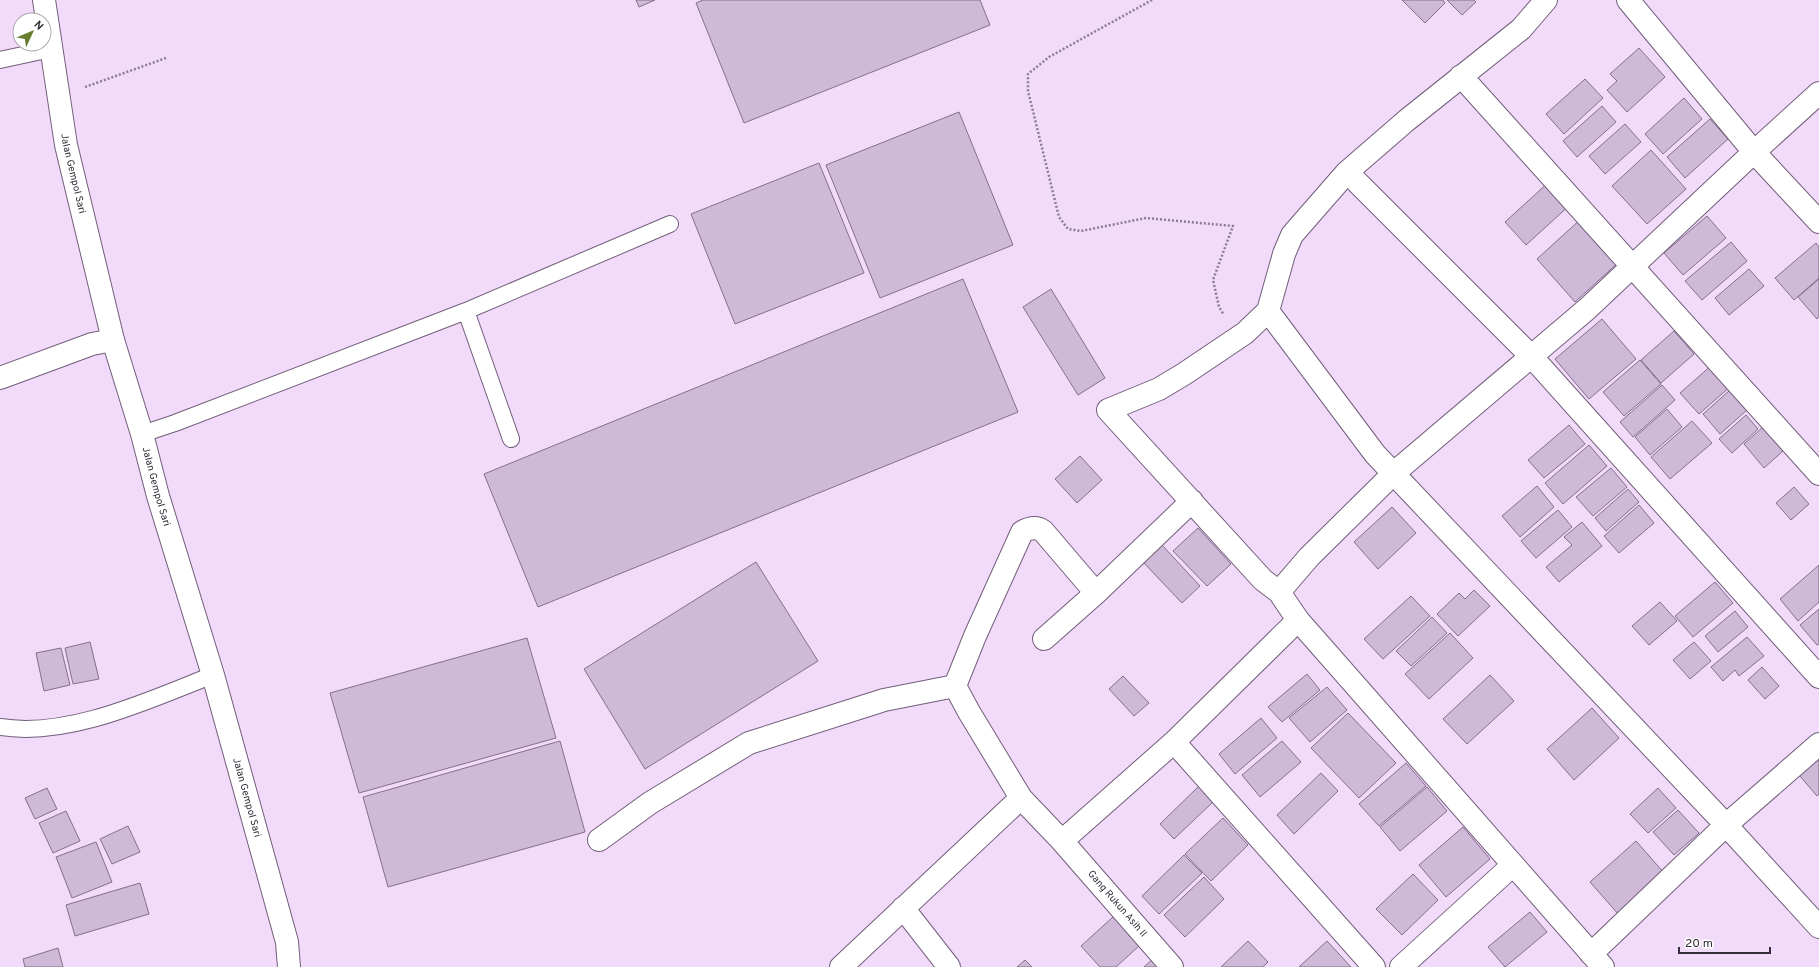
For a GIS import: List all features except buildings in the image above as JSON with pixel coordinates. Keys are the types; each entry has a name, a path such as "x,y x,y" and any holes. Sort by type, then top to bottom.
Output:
{"street":[{"name":"Jalan Gempol Sari","path":"44,0 46,12"},
{"path":"1546,0 1521,29 1461,76 1348,172 1292,235 1284,254 1268,311 1245,333 1159,389 1108,410 1263,580 1279,592 1298,620 1597,961 1726,824 1819,744"},
{"path":"1628,0 1754,152 1819,222"},
{"name":"Jalan Gempol Sari","path":"51,52 66,145 113,340 142,434 158,496 213,675 286,942 290,967"},
{"path":"1461,76 1819,474"},
{"path":"1279,592 1309,557 1394,473 1532,357 1634,267 1754,152 1819,93"},
{"path":"1348,172 1532,357 1819,677"},
{"path":"1268,311 1375,454 1726,824 1819,927"},
{"path":"0,378 92,344 113,340"},
{"path":"1044,639 1096,593 1192,501"},
{"path":"599,840 650,803 749,743 884,700 956,686 975,636 1022,532 1031,528 1039,528 1043,531 1096,593"},
{"path":"1062,841 1174,742 1298,620"},
{"name":"Gang Rukun Asih II","path":"956,686 969,712 1021,798 1062,841 1172,967"},
{"path":"1174,742 1374,967"},
{"path":"841,967 1021,798"},
{"path":"1401,967 1513,865"},
{"path":"903,908 949,967"}],"lane":[{"path":"0,60 37,52"},
{"path":"142,434 466,311 670,224"},
{"path":"466,311 511,439"},
{"path":"0,727 12,729 55,728 133,706 213,675"}],"path":[{"path":"1152,0 1050,56 1028,74 1028,91 1059,217 1068,228 1081,231 1146,218 1233,226 1213,280 1219,307 1224,316 1245,333"},
{"path":"58,96 166,58"}]}
